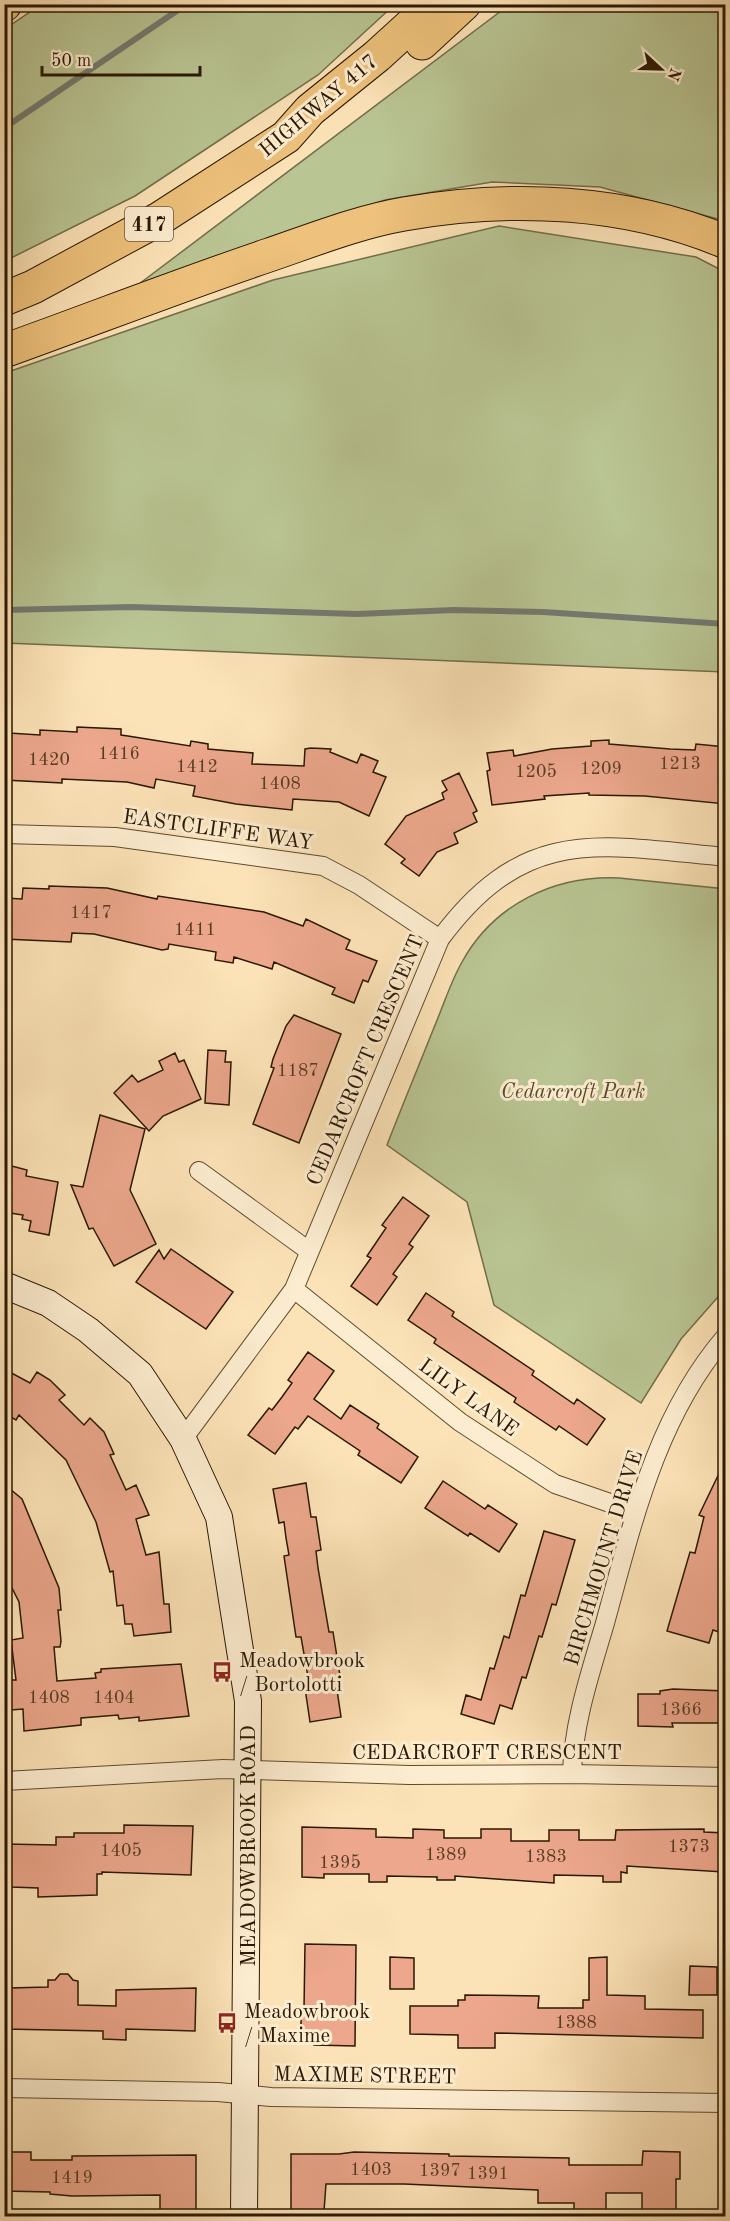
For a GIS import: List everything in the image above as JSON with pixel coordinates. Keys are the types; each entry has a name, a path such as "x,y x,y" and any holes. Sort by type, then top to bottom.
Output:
{"highway":[{"name":"HIGHWAY 417","path":"4,299 159,219 286,137 310,110 377,56 434,4"},
{"path":"286,137 319,126 383,76 464,4"},
{"path":"4,351 335,232 402,214 444,208 549,203 641,216 726,242"}],"street":[{"name":"EASTCLIFFE WAY","path":"4,834 116,837 322,866 359,885 440,939"},
{"name":"CEDARCROFT CRESCENT","path":"183,1438 294,1289 440,939 463,907 499,877 550,852 603,846 726,857"},
{"path":"199,1171 309,1251"},
{"name":"MEADOWBROOK ROAD","path":"4,1285 48,1303 88,1330 140,1374 183,1438 219,1517 248,1701 244,2217"},
{"name":"LILY LANE","path":"294,1289 460,1422 555,1484 636,1512"},
{"name":"BIRCHMOUNT DRIVE","path":"572,1774 573,1750 636,1512 675,1410 705,1360 726,1336"},
{"name":"CEDARCROFT CRESCENT","path":"4,1781 223,1769 409,1775 572,1774 726,1777"},
{"name":"MAXIME STREET","path":"4,2088 246,2095 726,2103"}],"green space":[{"path":"40,5 394,5 318,75 135,196 5,261 5,29"},
{"path":"509,5 725,5 725,221 600,187 492,182 385,200 139,284"},
{"path":"499,226 696,257 725,272 725,672 5,643 5,373 273,280"},
{"name":"Cedarcroft Park","path":"595,878 619,878 726,889 725,1289 681,1339 641,1403 494,1305 467,1202 387,1145 454,978 475,942 491,924 528,897 572,882"}],"building":[{"path":"77,727 121,729 121,735 190,746 191,741 208,744 208,749 253,753 252,764 304,766 305,749 331,749 330,752 357,763 361,754 378,761 373,772 386,777 369,816 339,802 293,799 292,810 236,804 193,796 195,786 156,779 154,788 127,782 62,779 62,783 4,780 4,758 8,758 9,733 40,735 40,730 77,732"},
{"path":"609,740 609,744 670,749 695,750 696,744 726,747 726,804 645,796 589,795 589,793 544,796 545,799 492,805 487,753 513,750 514,756 552,749 591,746 591,741"},
{"path":"459,773 477,811 473,813 477,822 454,833 458,843 437,852 419,876 401,863 405,859 385,844 406,816 444,799 442,793 447,790 442,781"},
{"path":"49,886 107,888 157,899 158,896 264,912 303,926 306,919 350,940 346,949 377,961 368,982 363,980 354,1003 332,994 335,988 274,962 272,969 234,957 233,963 215,960 216,952 169,944 168,949 162,950 94,934 72,933 71,942 4,939 4,898 22,899 23,888 49,889"},
{"path":"294,1015 341,1034 299,1143 253,1124 274,1068 271,1067 273,1059 286,1026"},
{"path":"208,1050 226,1051 225,1062 231,1062 229,1105 205,1103"},
{"path":"175,1053 179,1062 184,1060 201,1099 163,1116 149,1131 114,1093 132,1075 138,1082 163,1070 159,1061"},
{"path":"100,1115 145,1129 130,1190 156,1244 114,1266 93,1228 89,1229 71,1185 83,1187"},
{"path":"4,1164 27,1170 26,1176 58,1182 49,1235 29,1231 31,1221 22,1219 23,1215 4,1212"},
{"path":"403,1197 429,1216 409,1244 413,1247 393,1274 397,1277 377,1305 351,1286 371,1258 367,1256 386,1228 382,1225"},
{"path":"171,1249 233,1292 206,1329 136,1282 159,1250 164,1259"},
{"path":"426,1293 454,1312 452,1316 534,1371 532,1375 574,1404 577,1399 605,1419 587,1445 559,1426 556,1430 514,1402 516,1398 434,1343 436,1339 408,1320"},
{"path":"308,1352 334,1371 314,1399 341,1419 350,1405 379,1424 377,1428 418,1457 401,1483 358,1455 360,1451 308,1416 298,1429 295,1427 275,1454 248,1435 269,1408 272,1410 282,1397 292,1383 288,1380"},
{"path":"4,1369 30,1383 37,1372 50,1380 65,1395 59,1400 84,1425 90,1418 104,1432 114,1454 110,1455 126,1490 136,1485 149,1515 136,1519 146,1555 159,1552 164,1604 169,1604 171,1632 134,1636 132,1624 125,1624 123,1605 117,1606 113,1571 110,1572 96,1522 66,1460 19,1415 16,1420 4,1413"},
{"path":"726,1459 726,1608 719,1632 713,1630 709,1643 667,1631 690,1552 695,1553 704,1517 699,1515"},
{"path":"443,1481 485,1509 488,1505 517,1524 499,1552 470,1533 468,1536 425,1508"},
{"path":"306,1483 311,1517 316,1517 321,1550 316,1551 318,1568 329,1632 333,1632 341,1682 336,1683 341,1717 310,1722 305,1688 309,1687 307,1671 301,1637 296,1637 284,1556 289,1555 284,1522 279,1523 273,1489"},
{"path":"4,1484 22,1499 59,1588 61,1610 58,1610 61,1641 60,1647 54,1647 57,1681 96,1678 95,1673 101,1672 101,1669 181,1664 189,1716 139,1721 139,1717 119,1719 118,1715 81,1718 81,1725 24,1731 23,1709 11,1710 8,1680 16,1680 11,1640 23,1638 19,1602 4,1572"},
{"path":"544,1531 575,1540 556,1605 552,1604 542,1637 539,1636 526,1678 522,1677 512,1709 500,1705 494,1724 461,1714 466,1695 481,1700 490,1668 494,1669 504,1636 509,1638 521,1595 525,1596"},
{"path":"673,1689 726,1691 726,1723 672,1723 673,1727 638,1726 638,1694 660,1694 660,1691"},
{"path":"124,1825 193,1826 191,1875 102,1872 102,1874 97,1874 97,1895 38,1897 38,1888 11,1887 11,1863 4,1863 5,1844 56,1845 56,1837 74,1837 74,1833 124,1833"},
{"path":"302,1827 376,1829 376,1837 413,1838 413,1829 444,1830 444,1838 481,1838 481,1829 511,1829 511,1841 549,1841 549,1830 579,1830 579,1840 615,1840 616,1830 704,1829 704,1832 726,1833 726,1870 724,1872 627,1866 627,1873 621,1872 621,1882 603,1882 603,1876 554,1875 554,1883 455,1876 455,1880 437,1880 437,1877 387,1876 387,1882 369,1882 369,1874 324,1874 324,1878 302,1877"},
{"path":"305,1944 356,1945 355,2046 314,2045 314,2032 301,2032 301,2009 304,2009"},
{"path":"390,1957 414,1958 414,1989 390,1989"},
{"path":"607,1957 607,1995 645,1996 645,2009 703,2010 703,2038 495,2033 495,2048 458,2048 458,2035 410,2034 410,2006 458,2006 458,2000 465,2000 465,1995 539,1996 538,2008 583,2008 583,2000 589,2000 589,1958"},
{"path":"690,1966 717,1967 717,1995 689,1995"},
{"path":"60,1974 68,1974 73,1980 78,1981 78,2005 116,2006 116,1990 196,1988 195,2031 126,2029 126,2040 103,2039 103,2031 4,2029 4,1993 9,1994 9,1988 48,1987 48,1980 55,1980"},
{"path":"643,2151 680,2152 680,2179 676,2179 676,2217 642,2217 642,2193 606,2193 606,2217 574,2217 574,2203 538,2203 538,2190 404,2184 326,2184 324,2211 291,2212 291,2154 354,2152 449,2154 449,2156 569,2158 569,2165 642,2165"},
{"path":"4,2152 31,2152 31,2160 72,2160 72,2156 196,2155 196,2217 160,2217 160,2195 72,2196 50,2194 50,2192 4,2191"}],"waterway":[{"path":"4,128 187,4"},
{"path":"4,610 131,607 357,614 454,610 543,612 726,624"}],"place":[{"name":"Meadowbrook / Bortolotti","path":"222,1672"},
{"name":"Meadowbrook / Maxime","path":"227,2023"}]}
